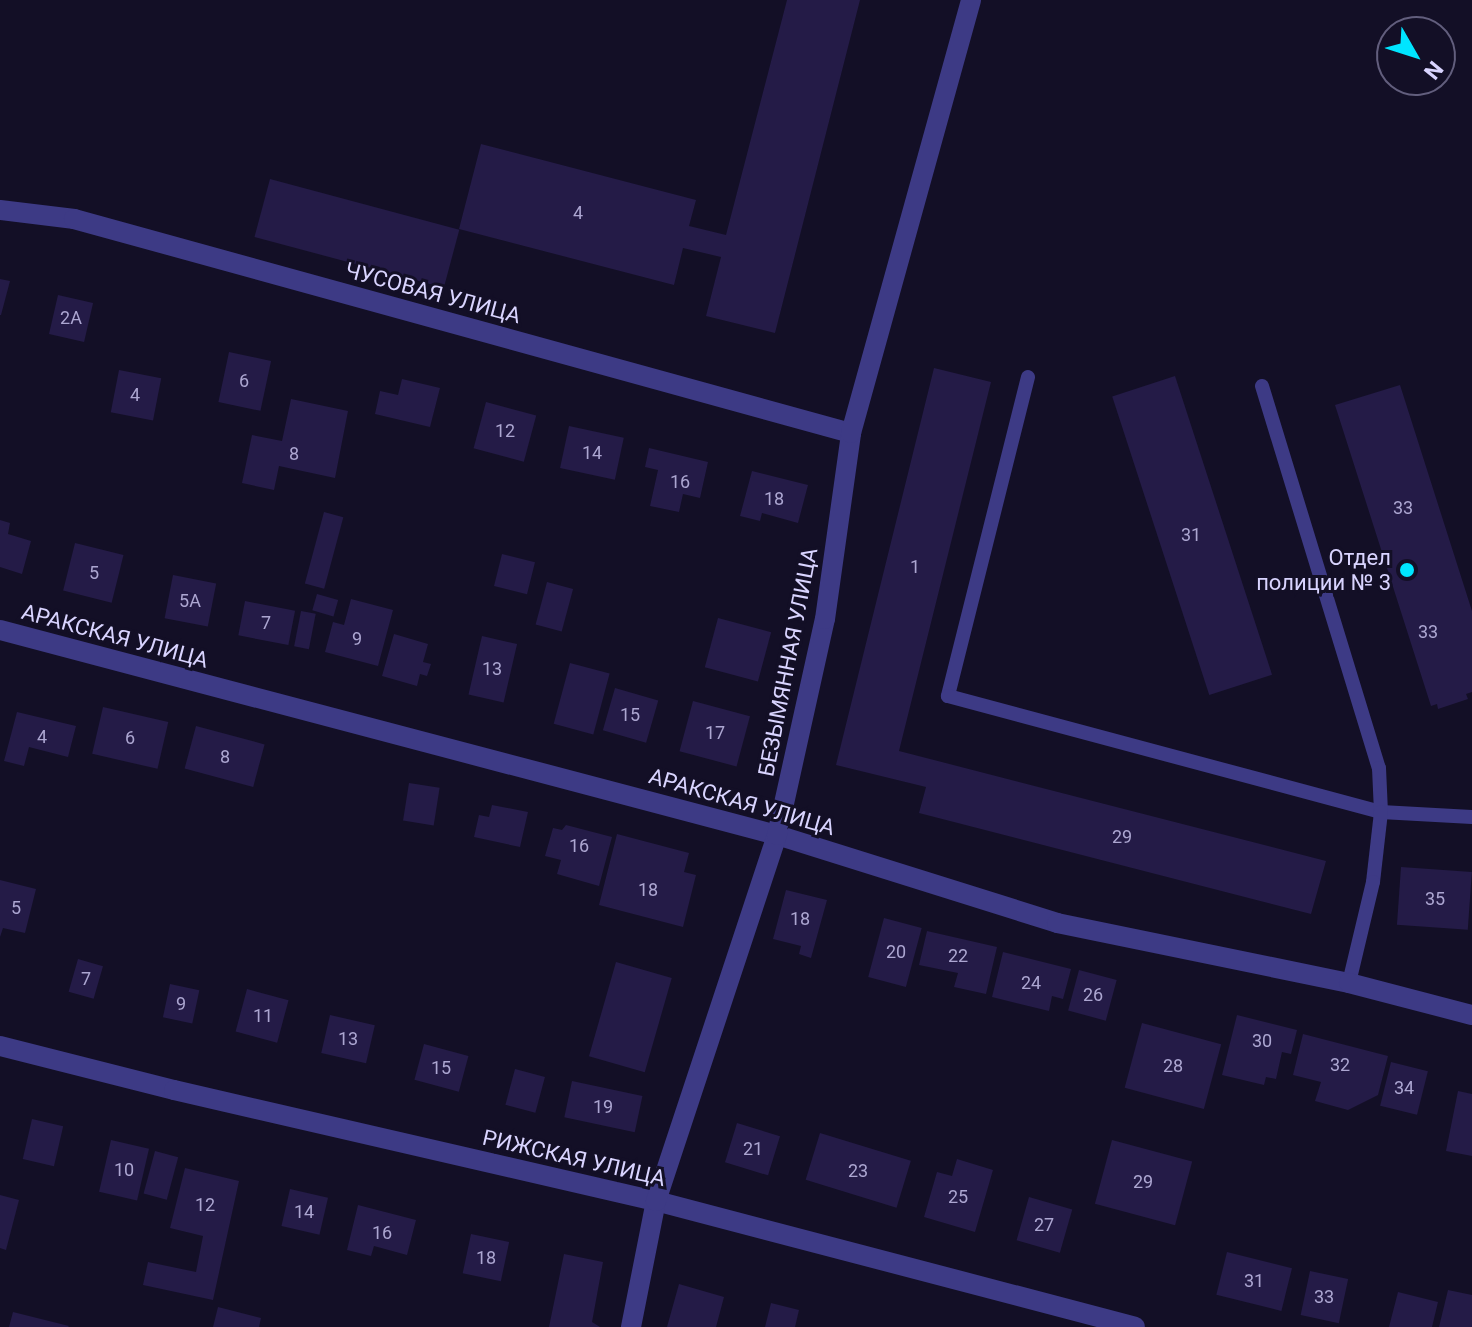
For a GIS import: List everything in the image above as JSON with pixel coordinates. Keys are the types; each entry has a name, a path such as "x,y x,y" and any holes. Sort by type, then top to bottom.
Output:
{"street":[{"name":"БЕЗЫМЯННАЯ УЛИЦА","path":"631,1327 656,1201 777,835 825,619 851,433 971,0"},
{"name":"ЧУСОВАЯ УЛИЦА","path":"0,210 74,219 851,433"},
{"name":"АРАКСКАЯ УЛИЦА","path":"0,630 777,835 1057,923 1349,983 1472,1015"},
{"name":"РИЖСКАЯ УЛИЦА","path":"0,1046 174,1090 656,1201 1135,1327"}],"lane":[{"path":"1028,377 948,696 1381,812 1472,817"},
{"path":"1262,386 1379,768 1381,812 1373,882 1349,983"}],"building":[{"path":"787,0 860,0 775,333 706,316 721,257 683,248 674,285 459,229 481,144 696,200 689,226 726,235"},
{"path":"270,179 459,230 444,288 254,237"},
{"path":"0,279 10,281 1,315 0,315"},
{"path":"58,295 93,303 84,342 49,334"},
{"path":"229,352 271,361 260,411 218,402"},
{"path":"934,368 991,382 899,751 1326,861 1311,914 919,813 926,787 836,765"},
{"path":"119,370 161,378 153,420 111,412"},
{"path":"1175,376 1272,675 1209,695 1112,396"},
{"path":"402,379 440,388 430,427 375,414 380,391 398,395"},
{"path":"1400,385 1472,611 1472,692 1466,694 1468,699 1438,709 1437,704 1431,706 1335,405"},
{"path":"291,399 348,411 335,478 279,466 274,490 242,483 252,435 282,441"},
{"path":"486,402 536,415 524,462 474,448"},
{"path":"569,426 624,438 615,480 560,468"},
{"path":"649,448 708,462 700,498 683,494 679,512 650,506 658,470 645,467"},
{"path":"752,471 808,485 798,523 762,513 760,521 740,516"},
{"path":"324,512 343,517 324,589 305,583"},
{"path":"0,520 10,523 8,534 31,541 22,574 0,567"},
{"path":"75,543 124,555 112,603 63,591"},
{"path":"502,554 535,562 527,594 494,586"},
{"path":"173,575 216,583 208,627 165,618"},
{"path":"547,582 573,589 562,631 536,625"},
{"path":"317,594 338,600 333,616 312,610"},
{"path":"351,599 393,610 378,666 325,652 333,622 344,625"},
{"path":"245,601 295,611 288,645 238,635"},
{"path":"301,611 316,614 309,649 294,646"},
{"path":"718,618 771,632 758,681 705,667"},
{"path":"394,634 428,644 423,662 431,664 427,676 420,674 417,686 382,676"},
{"path":"482,636 517,644 504,703 469,694"},
{"path":"570,663 610,674 593,734 554,724"},
{"path":"615,688 658,700 646,743 603,730"},
{"path":"693,701 750,716 737,766 680,751"},
{"path":"103,707 168,722 157,769 92,754"},
{"path":"17,712 76,726 68,757 29,747 24,766 4,761"},
{"path":"196,726 265,744 253,787 185,769"},
{"path":"409,783 440,788 434,825 403,821"},
{"path":"492,805 528,812 520,847 474,837 479,815 489,817"},
{"path":"566,825 612,837 599,886 557,874 561,860 545,856 553,828 562,830"},
{"path":"617,834 689,853 684,872 696,875 683,927 599,905"},
{"path":"1401,867 1472,872 1468,930 1397,925"},
{"path":"0,880 36,889 25,933 3,928 0,937"},
{"path":"786,890 827,900 811,958 799,954 801,946 773,939"},
{"path":"884,918 922,928 906,987 868,977"},
{"path":"927,931 997,947 986,994 954,987 958,973 919,965"},
{"path":"1003,952 1071,969 1063,999 1052,996 1049,1011 992,997"},
{"path":"78,959 103,966 94,999 69,992"},
{"path":"616,962 672,978 645,1072 589,1056"},
{"path":"1079,970 1117,980 1106,1021 1068,1011"},
{"path":"170,984 199,990 192,1023 163,1017"},
{"path":"247,989 289,1000 277,1043 236,1032"},
{"path":"330,1015 375,1025 366,1063 321,1053"},
{"path":"1237,1015 1297,1030 1291,1054 1282,1052 1276,1079 1266,1077 1264,1085 1222,1075"},
{"path":"1142,1023 1221,1044 1204,1109 1125,1088"},
{"path":"1303,1034 1388,1056 1378,1095 1348,1110 1315,1101 1321,1082 1293,1075"},
{"path":"424,1044 468,1056 459,1092 414,1080"},
{"path":"1391,1062 1428,1071 1417,1115 1380,1106"},
{"path":"515,1069 545,1077 535,1113 505,1105"},
{"path":"572,1081 642,1096 635,1132 564,1117"},
{"path":"1458,1091 1472,1094 1472,1156 1446,1151"},
{"path":"32,1119 63,1126 54,1166 23,1159"},
{"path":"737,1123 780,1136 768,1175 725,1162"},
{"path":"820,1133 911,1161 897,1208 806,1180"},
{"path":"111,1140 149,1149 137,1200 99,1192"},
{"path":"1112,1140 1192,1161 1175,1225 1095,1204"},
{"path":"155,1151 178,1157 167,1200 144,1194"},
{"path":"957,1159 993,1170 975,1232 924,1217 937,1172 952,1176"},
{"path":"185,1168 239,1181 213,1300 143,1285 148,1262 196,1272 203,1236 170,1228"},
{"path":"290,1189 328,1198 319,1235 281,1226"},
{"path":"0,1195 19,1200 6,1250 0,1248"},
{"path":"1029,1197 1072,1209 1060,1253 1017,1240"},
{"path":"358,1205 416,1220 407,1255 374,1246 371,1256 347,1250"},
{"path":"471,1234 509,1242 501,1281 463,1273"},
{"path":"1227,1252 1292,1268 1281,1311 1216,1295"},
{"path":"564,1254 603,1262 592,1322 600,1327 549,1327"},
{"path":"1310,1271 1348,1279 1339,1323 1301,1315"},
{"path":"679,1284 724,1297 716,1327 667,1327"},
{"path":"1448,1290 1472,1295 1472,1327 1439,1327"},
{"path":"1398,1292 1438,1302 1432,1327 1389,1327"},
{"path":"771,1303 799,1310 795,1327 765,1327"},
{"path":"218,1307 261,1318 259,1327 213,1327"},
{"path":"13,1312 69,1326 9,1327"}],"place":[{"name":"Отдел полиции № 3","path":"1407,570"}]}
